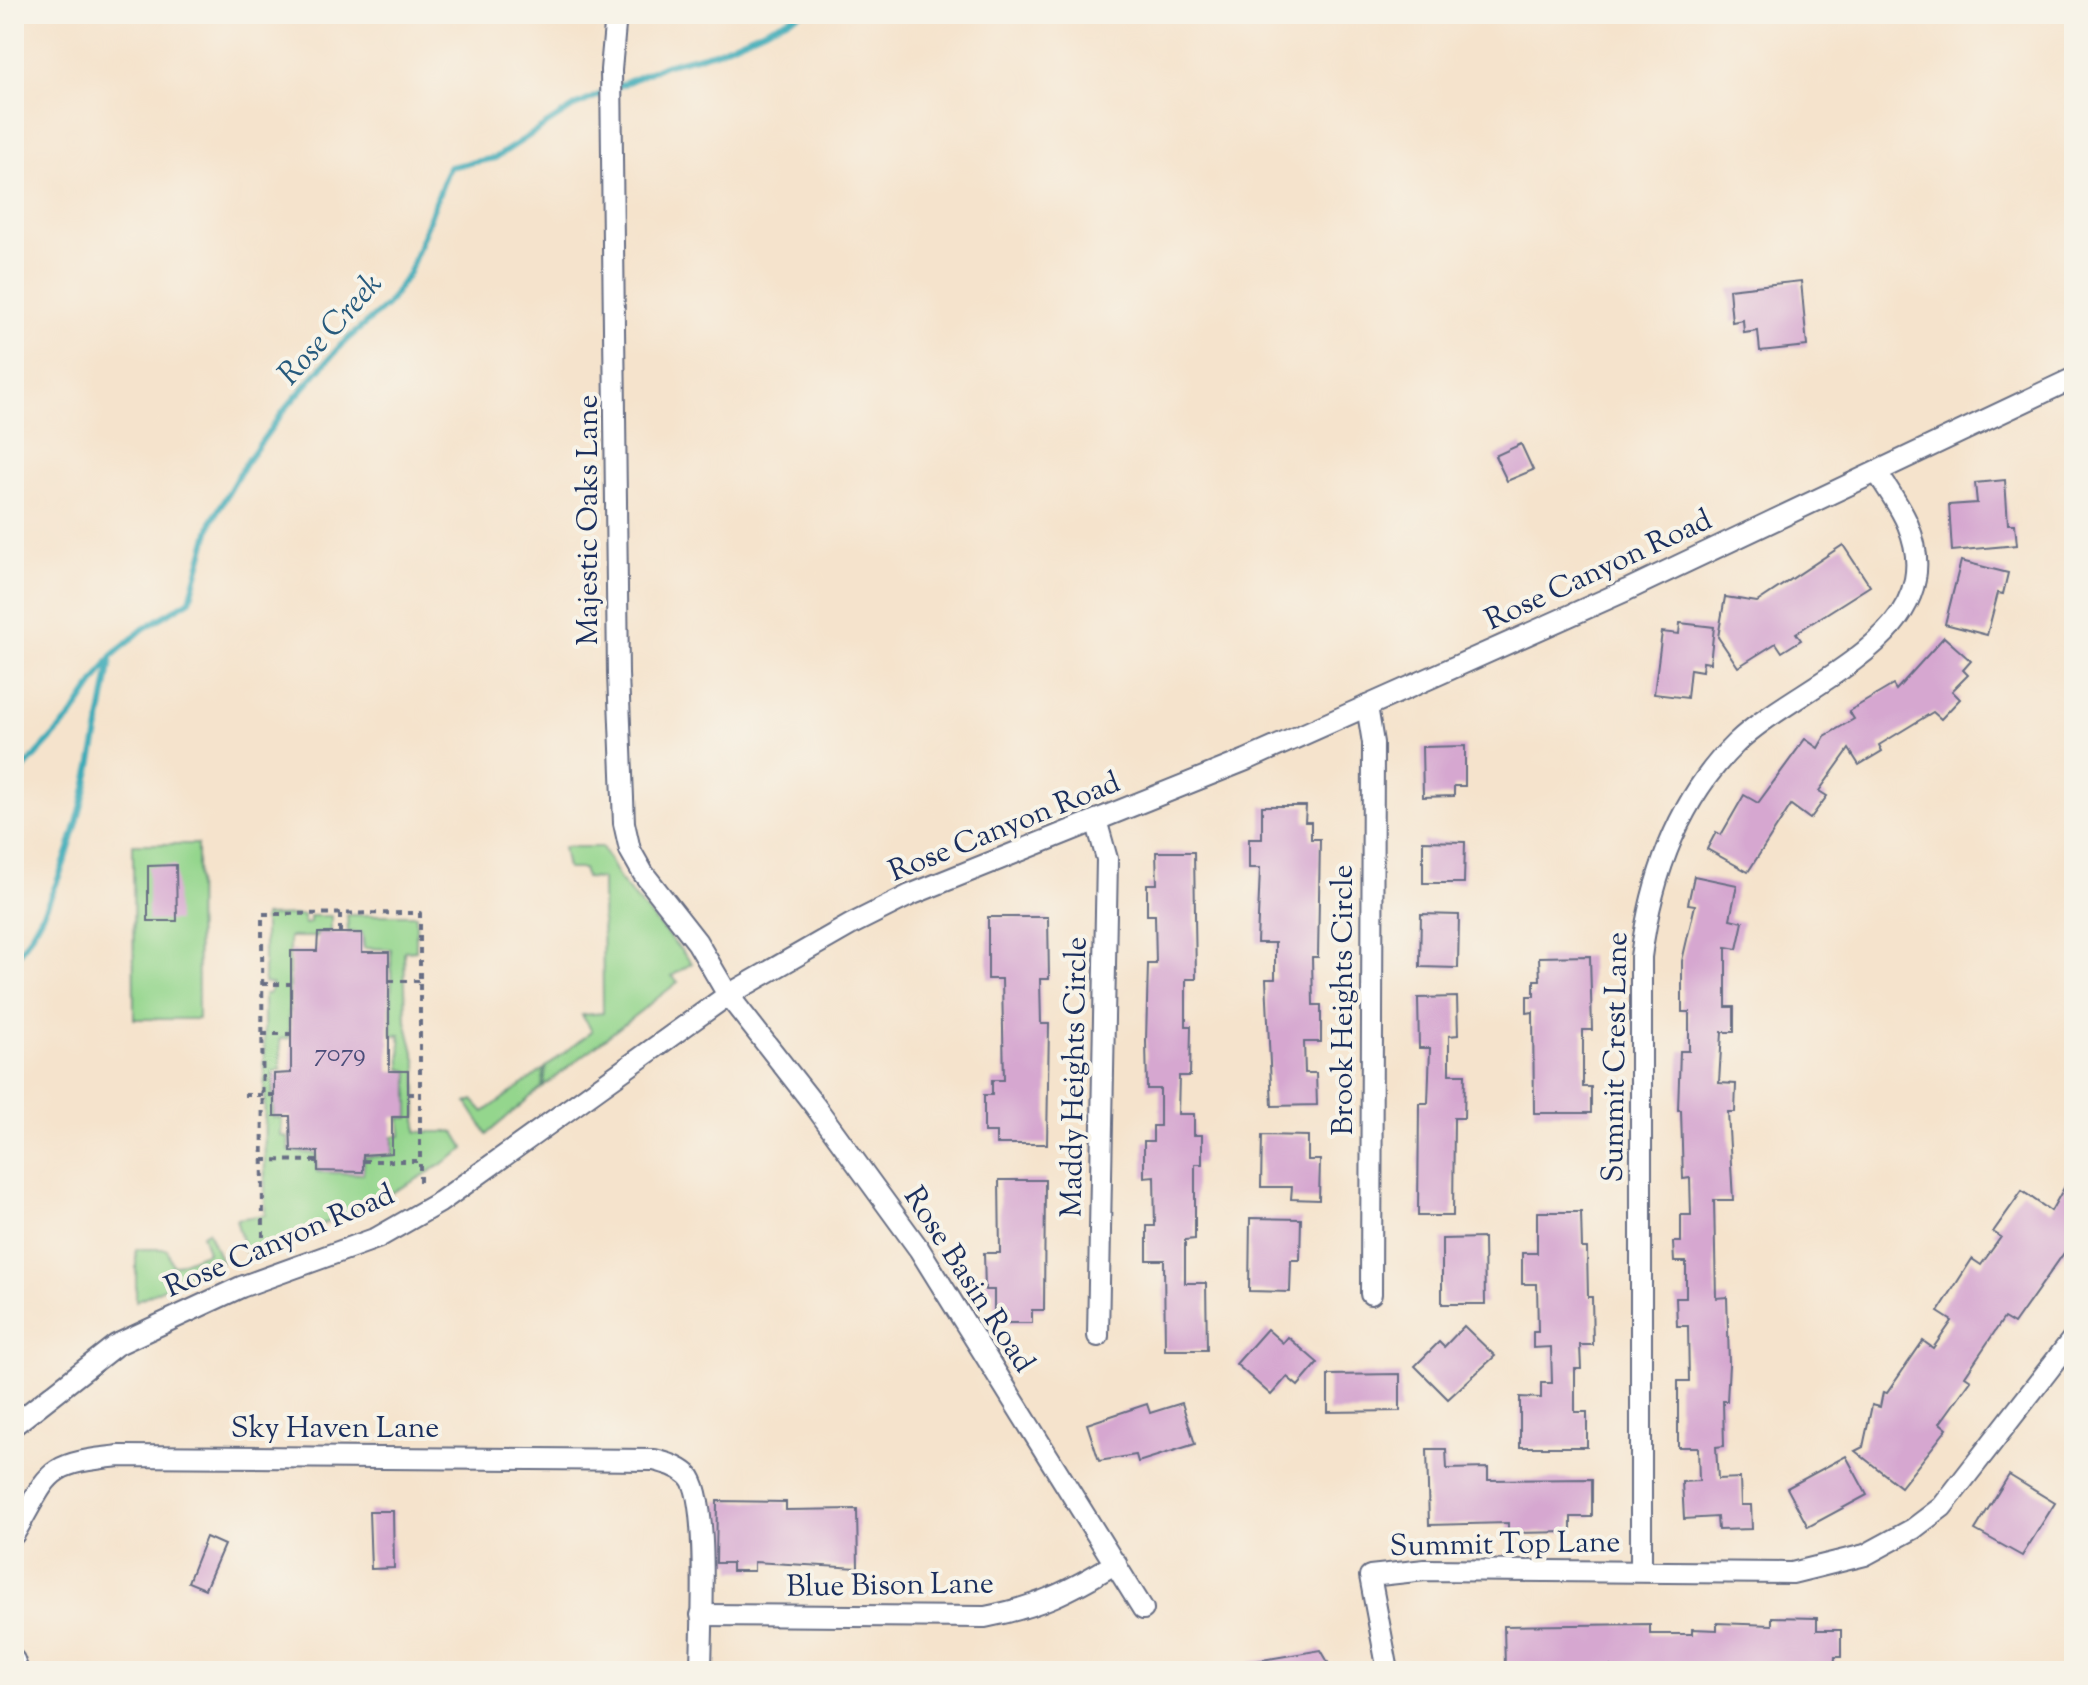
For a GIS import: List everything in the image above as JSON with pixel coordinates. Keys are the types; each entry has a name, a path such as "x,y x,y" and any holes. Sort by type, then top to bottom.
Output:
{"street":[{"name":"Majestic Oaks Lane","path":"616,14 611,70 618,674 624,823 630,850 643,873 697,942 728,995"},
{"name":"Rose Canyon Road","path":"14,1425 116,1345 241,1287 377,1238 440,1202 728,995 910,895 1367,706 2074,378"},
{"name":"Summit Crest Lane","path":"1641,1571 1641,957 1647,905 1661,862 1690,802 1735,744 1777,710 1874,646 1900,621 1914,592 1917,560 1908,525 1877,472"},
{"name":"Brook Heights Circle","path":"1367,706 1373,743 1371,1294"},
{"name":"Maddy Heights Circle","path":"1096,820 1107,859 1098,1336"},
{"name":"Rose Basin Road","path":"728,995 815,1106 919,1249 1143,1609"},
{"path":"1641,1571 1792,1573 1865,1555 1913,1529 1942,1507 2074,1337"},
{"name":"Sky Haven Lane","path":"14,1534 45,1479 61,1465 120,1456 634,1458 672,1464 689,1476 700,1506 701,1615"},
{"name":"Blue Bison Lane","path":"701,1615 985,1617 1029,1609 1072,1590 1116,1563"},
{"name":"Summit Top Lane","path":"1388,1671 1370,1576 1425,1570 1641,1571"},
{"path":"701,1615 701,1671"},
{"path":"14,1660 18,1671"}],"path":[{"path":"263,1249 262,914 420,913 420,1183"},
{"path":"340,914 340,933"},
{"path":"389,981 419,981"},
{"path":"262,984 291,984"},
{"path":"262,1034 291,1034"},
{"path":"408,1094 420,1094"},
{"path":"244,1095 274,1095"},
{"path":"263,1160 318,1161"},
{"path":"363,1161 420,1161"}],"green space":[{"path":"133,844 197,844 198,1019 134,1019"},
{"path":"563,847 602,847 621,882 692,963 672,976 678,982 544,1086 546,1067 592,1031 582,1015 603,1013 602,879 586,878 583,869 567,869"},
{"path":"303,915 304,924 310,923 310,916 331,916 331,932 317,933 316,937 289,937 289,1038 280,1039 281,1069 273,1072 273,1117 282,1118 281,1136 288,1137 289,1151 316,1154 317,1172 363,1174 364,1157 393,1155 393,1136 401,1136 400,1118 409,1118 409,1071 401,1069 400,1035 392,1035 391,949 364,948 362,933 348,932 347,915 416,915 416,950 404,951 406,1021 417,1064 417,1132 455,1132 465,1149 359,1209 245,1252 236,1219 265,1215 264,994 269,994 272,984 264,983 264,916"},
{"path":"544,1069 542,1087 487,1134 467,1103 473,1100 484,1112"},
{"path":"208,1231 221,1262 136,1301 136,1249 167,1249 173,1266 208,1252 202,1234"}],"building":[{"path":"1801,281 1807,346 1760,351 1758,331 1744,333 1743,320 1732,322 1729,289"},
{"path":"1521,444 1533,470 1507,481 1495,456"},
{"path":"2005,480 2008,524 2015,524 2017,545 1952,551 1949,505 1977,503 1975,483"},
{"path":"1843,545 1870,586 1796,633 1801,640 1782,652 1776,643 1738,667 1718,637 1725,597 1757,602"},
{"path":"1961,561 2008,573 2003,594 1998,593 1987,635 1945,624"},
{"path":"1680,623 1714,627 1710,663 1703,662 1702,671 1690,669 1687,698 1654,694 1662,632 1679,634"},
{"path":"1944,637 1971,661 1963,670 1968,675 1952,691 1960,699 1941,719 1933,712 1879,745 1882,751 1859,765 1849,749 1819,791 1827,796 1810,819 1791,805 1748,872 1707,849 1716,832 1721,835 1744,795 1758,803 1805,739 1818,748 1825,736 1854,719 1849,711 1893,685 1896,690"},
{"path":"1465,746 1465,786 1454,786 1454,796 1423,797 1422,747"},
{"path":"1262,806 1306,806 1305,822 1311,822 1311,839 1320,839 1318,957 1312,957 1313,1005 1321,1005 1321,1042 1304,1042 1305,1073 1316,1073 1317,1105 1272,1106 1266,979 1275,979 1275,943 1257,943 1260,868 1249,868 1249,839 1262,839"},
{"path":"1423,841 1465,842 1464,883 1423,883"},
{"path":"1156,852 1194,852 1196,979 1186,979 1186,1026 1191,1026 1190,1076 1179,1076 1178,1114 1194,1114 1194,1135 1202,1135 1202,1164 1195,1164 1195,1239 1185,1240 1185,1283 1206,1283 1207,1350 1165,1350 1164,1260 1147,1260 1147,1226 1155,1226 1154,1176 1144,1177 1144,1141 1153,1141 1153,1126 1160,1126 1160,1089 1147,1089 1146,1041 1148,964 1156,964 1155,915 1147,915 1147,884 1157,884"},
{"path":"176,865 177,921 148,921 148,866"},
{"path":"1694,876 1737,885 1730,919 1743,922 1737,949 1726,947 1726,1007 1734,1007 1734,1032 1722,1032 1719,1083 1736,1084 1735,1112 1728,1112 1733,1200 1714,1200 1716,1298 1727,1297 1729,1364 1727,1401 1723,1401 1724,1446 1716,1447 1718,1479 1740,1478 1741,1505 1751,1505 1752,1529 1718,1530 1717,1517 1684,1519 1682,1482 1699,1481 1698,1447 1678,1447 1678,1381 1689,1381 1688,1326 1677,1326 1676,1298 1686,1298 1686,1262 1674,1262 1673,1242 1681,1242 1681,1215 1691,1215 1690,1178 1683,1179 1681,1110 1678,1110 1680,1051 1689,1051 1689,1012 1682,1012 1682,961 1695,905 1688,904"},
{"path":"1421,914 1459,915 1458,968 1420,967"},
{"path":"988,917 1048,917 1049,979 1040,979 1041,1024 1049,1024 1047,1144 996,1144 996,1132 984,1132 984,1095 992,1095 992,1080 1004,1080 1002,979 988,979"},
{"path":"318,933 362,933 362,952 389,952 389,1071 408,1071 408,1117 392,1117 392,1153 363,1155 363,1172 318,1171 318,1152 291,1151 290,1116 274,1116 274,1074 291,1073 291,951 317,951"},
{"path":"1590,956 1592,1030 1583,1030 1583,1087 1591,1087 1591,1113 1534,1113 1533,1012 1527,1013 1527,996 1534,996 1534,980 1540,980 1539,957"},
{"path":"1457,997 1458,1035 1449,1036 1449,1074 1465,1074 1464,1118 1454,1118 1453,1216 1418,1216 1419,1103 1428,1103 1430,1048 1419,1048 1418,998"},
{"path":"1262,1135 1308,1136 1308,1160 1320,1160 1319,1200 1291,1199 1292,1187 1261,1187"},
{"path":"2074,1170 2074,1260 2064,1253 2014,1324 2004,1318 1965,1376 1971,1380 1940,1423 1947,1429 1901,1487 1855,1451 1863,1447 1872,1405 1880,1407 1883,1392 1887,1393 1923,1341 1933,1348 1952,1321 1938,1312 1972,1259 1981,1265 2001,1237 1993,1232 2022,1191 2051,1211"},
{"path":"999,1180 1045,1180 1044,1310 1032,1310 1032,1323 1006,1323 1006,1311 994,1311 994,1290 985,1290 984,1253 1000,1253"},
{"path":"1537,1212 1581,1212 1582,1248 1587,1248 1588,1297 1592,1297 1593,1345 1580,1345 1581,1369 1575,1369 1575,1412 1587,1412 1587,1447 1520,1447 1520,1397 1541,1398 1541,1383 1552,1383 1551,1347 1533,1348 1533,1332 1538,1332 1537,1284 1522,1284 1522,1253 1537,1253"},
{"path":"1250,1218 1301,1219 1300,1260 1291,1260 1290,1292 1249,1291"},
{"path":"1484,1238 1485,1304 1442,1304 1442,1239"},
{"path":"1464,1326 1495,1356 1448,1399 1415,1366 1439,1342 1444,1347"},
{"path":"1267,1329 1283,1343 1288,1337 1318,1363 1298,1386 1287,1377 1271,1395 1236,1364"},
{"path":"1400,1374 1400,1411 1328,1412 1328,1375"},
{"path":"1182,1403 1195,1444 1138,1462 1136,1455 1099,1461 1087,1424 1147,1404 1150,1413"},
{"path":"1427,1449 1446,1449 1447,1469 1488,1468 1488,1480 1592,1479 1592,1517 1571,1517 1571,1532 1508,1533 1508,1523 1429,1525"},
{"path":"1846,1456 1867,1495 1808,1527 1787,1488"},
{"path":"2009,1475 2055,1503 2022,1556 1975,1530"},
{"path":"717,1501 786,1502 786,1510 857,1509 858,1568 754,1562 754,1571 732,1571 732,1563 716,1563"},
{"path":"369,1511 393,1511 394,1568 371,1569"},
{"path":"206,1537 224,1545 205,1589 188,1582"},
{"path":"1772,1617 1817,1618 1817,1630 1841,1630 1841,1657 1835,1657 1834,1671 1610,1671 1610,1666 1530,1671 1530,1666 1505,1667 1504,1626 1650,1624 1650,1634 1692,1634 1692,1629 1717,1630 1717,1623 1772,1625"},
{"path":"1321,1650 1333,1671 1251,1671 1250,1662"}],"waterway":[{"name":"Rose Creek","path":"14,779 72,716 112,656 143,629 190,600 212,521 245,464 286,408 342,344 387,305 409,273 449,167 495,158 575,106 665,65 715,52 800,14"},
{"name":"Rose Creek","path":"14,960 35,929 67,856 89,777 111,660"}]}
